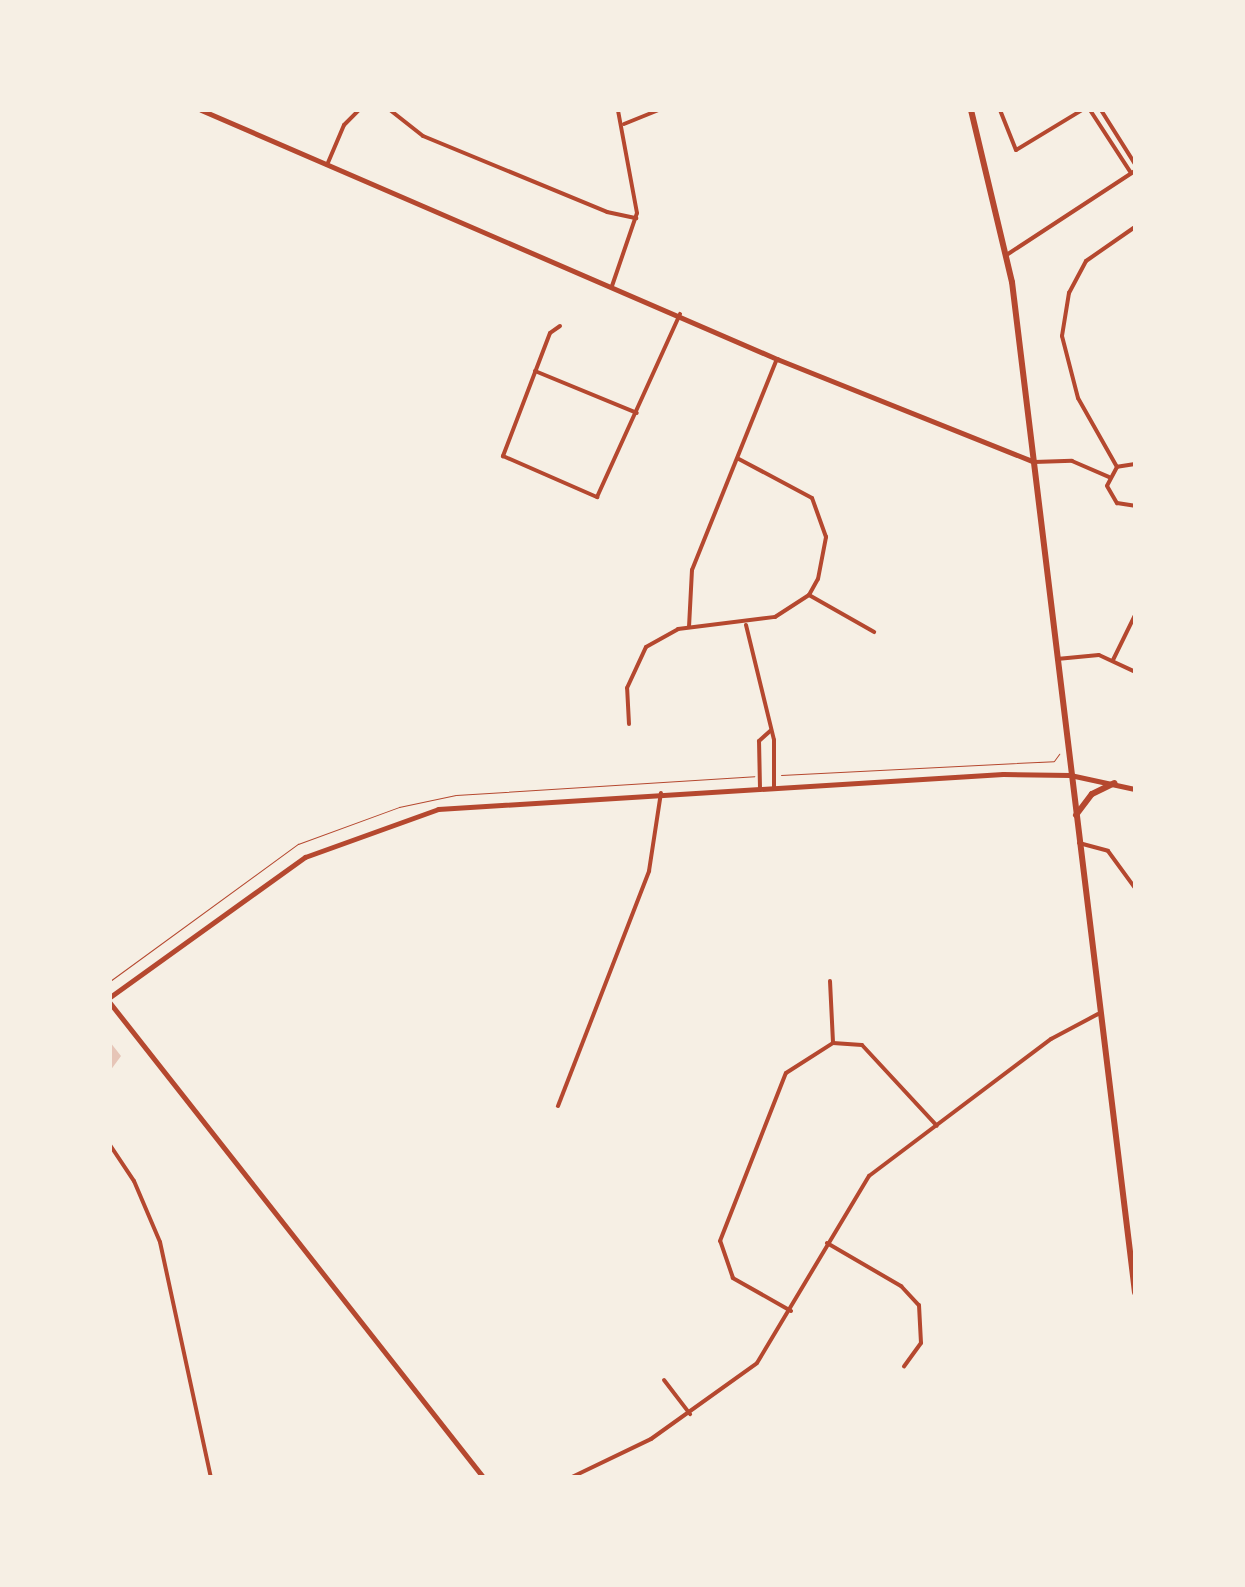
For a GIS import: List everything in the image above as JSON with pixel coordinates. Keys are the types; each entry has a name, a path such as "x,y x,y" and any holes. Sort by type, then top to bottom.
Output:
{"main road":[{"path":"971,110 1008,254 1135,1293"},
{"path":"1076,816 1092,794 1115,783"}],"street":[{"path":"201,110 777,359 1034,462 1072,461 1109,477"},
{"path":"327,166 344,126 359,110"},
{"path":"390,110 423,136 606,212 636,218"},
{"path":"612,286 636,218 624,124 618,110"},
{"path":"624,124 659,110"},
{"path":"1000,110 1016,150 1082,110"},
{"path":"1008,254 1133,172 1090,110"},
{"path":"1100,110 1135,164"},
{"path":"1117,467 1071,382 1062,336 1069,293 1086,262 1135,227"},
{"path":"560,326 534,371 503,456 572,488 602,494 680,314"},
{"path":"689,627 688,584 777,359"},
{"path":"534,371 637,413"},
{"path":"629,724 628,688 636,663 657,639 689,627 746,625 775,617 809,596 825,558 822,514 802,488 739,459"},
{"path":"1135,464 1117,467 1109,477 1112,498 1135,506"},
{"path":"809,596 874,632"},
{"path":"1112,662 1135,615"},
{"path":"746,625 770,730 774,787"},
{"path":"1057,659 1086,654 1135,672"},
{"path":"760,788 760,736 770,730"},
{"path":"483,1477 110,1000 263,882 365,830 462,806 774,787 1070,775 1135,789"},
{"path":"558,1106 649,871 661,793"},
{"path":"1079,843 1108,851 1135,888"},
{"path":"830,981 833,1043"},
{"path":"572,1477 690,1414 758,1363 868,1176 1051,1039 1098,1014"},
{"path":"792,1311 733,1278 720,1241 786,1073 833,1043 846,1041 878,1054 937,1126"},
{"path":"110,1145 134,1180 160,1242 211,1477"},
{"path":"828,1243 901,1286 919,1305 921,1344 904,1366"},
{"path":"664,1380 690,1414"}],"path":[{"path":"774,776 1054,761 1059,754"},
{"path":"110,981 298,844 399,807 456,794 759,776"}],"building":[{"path":"110,1042 121,1056 110,1071"}]}
